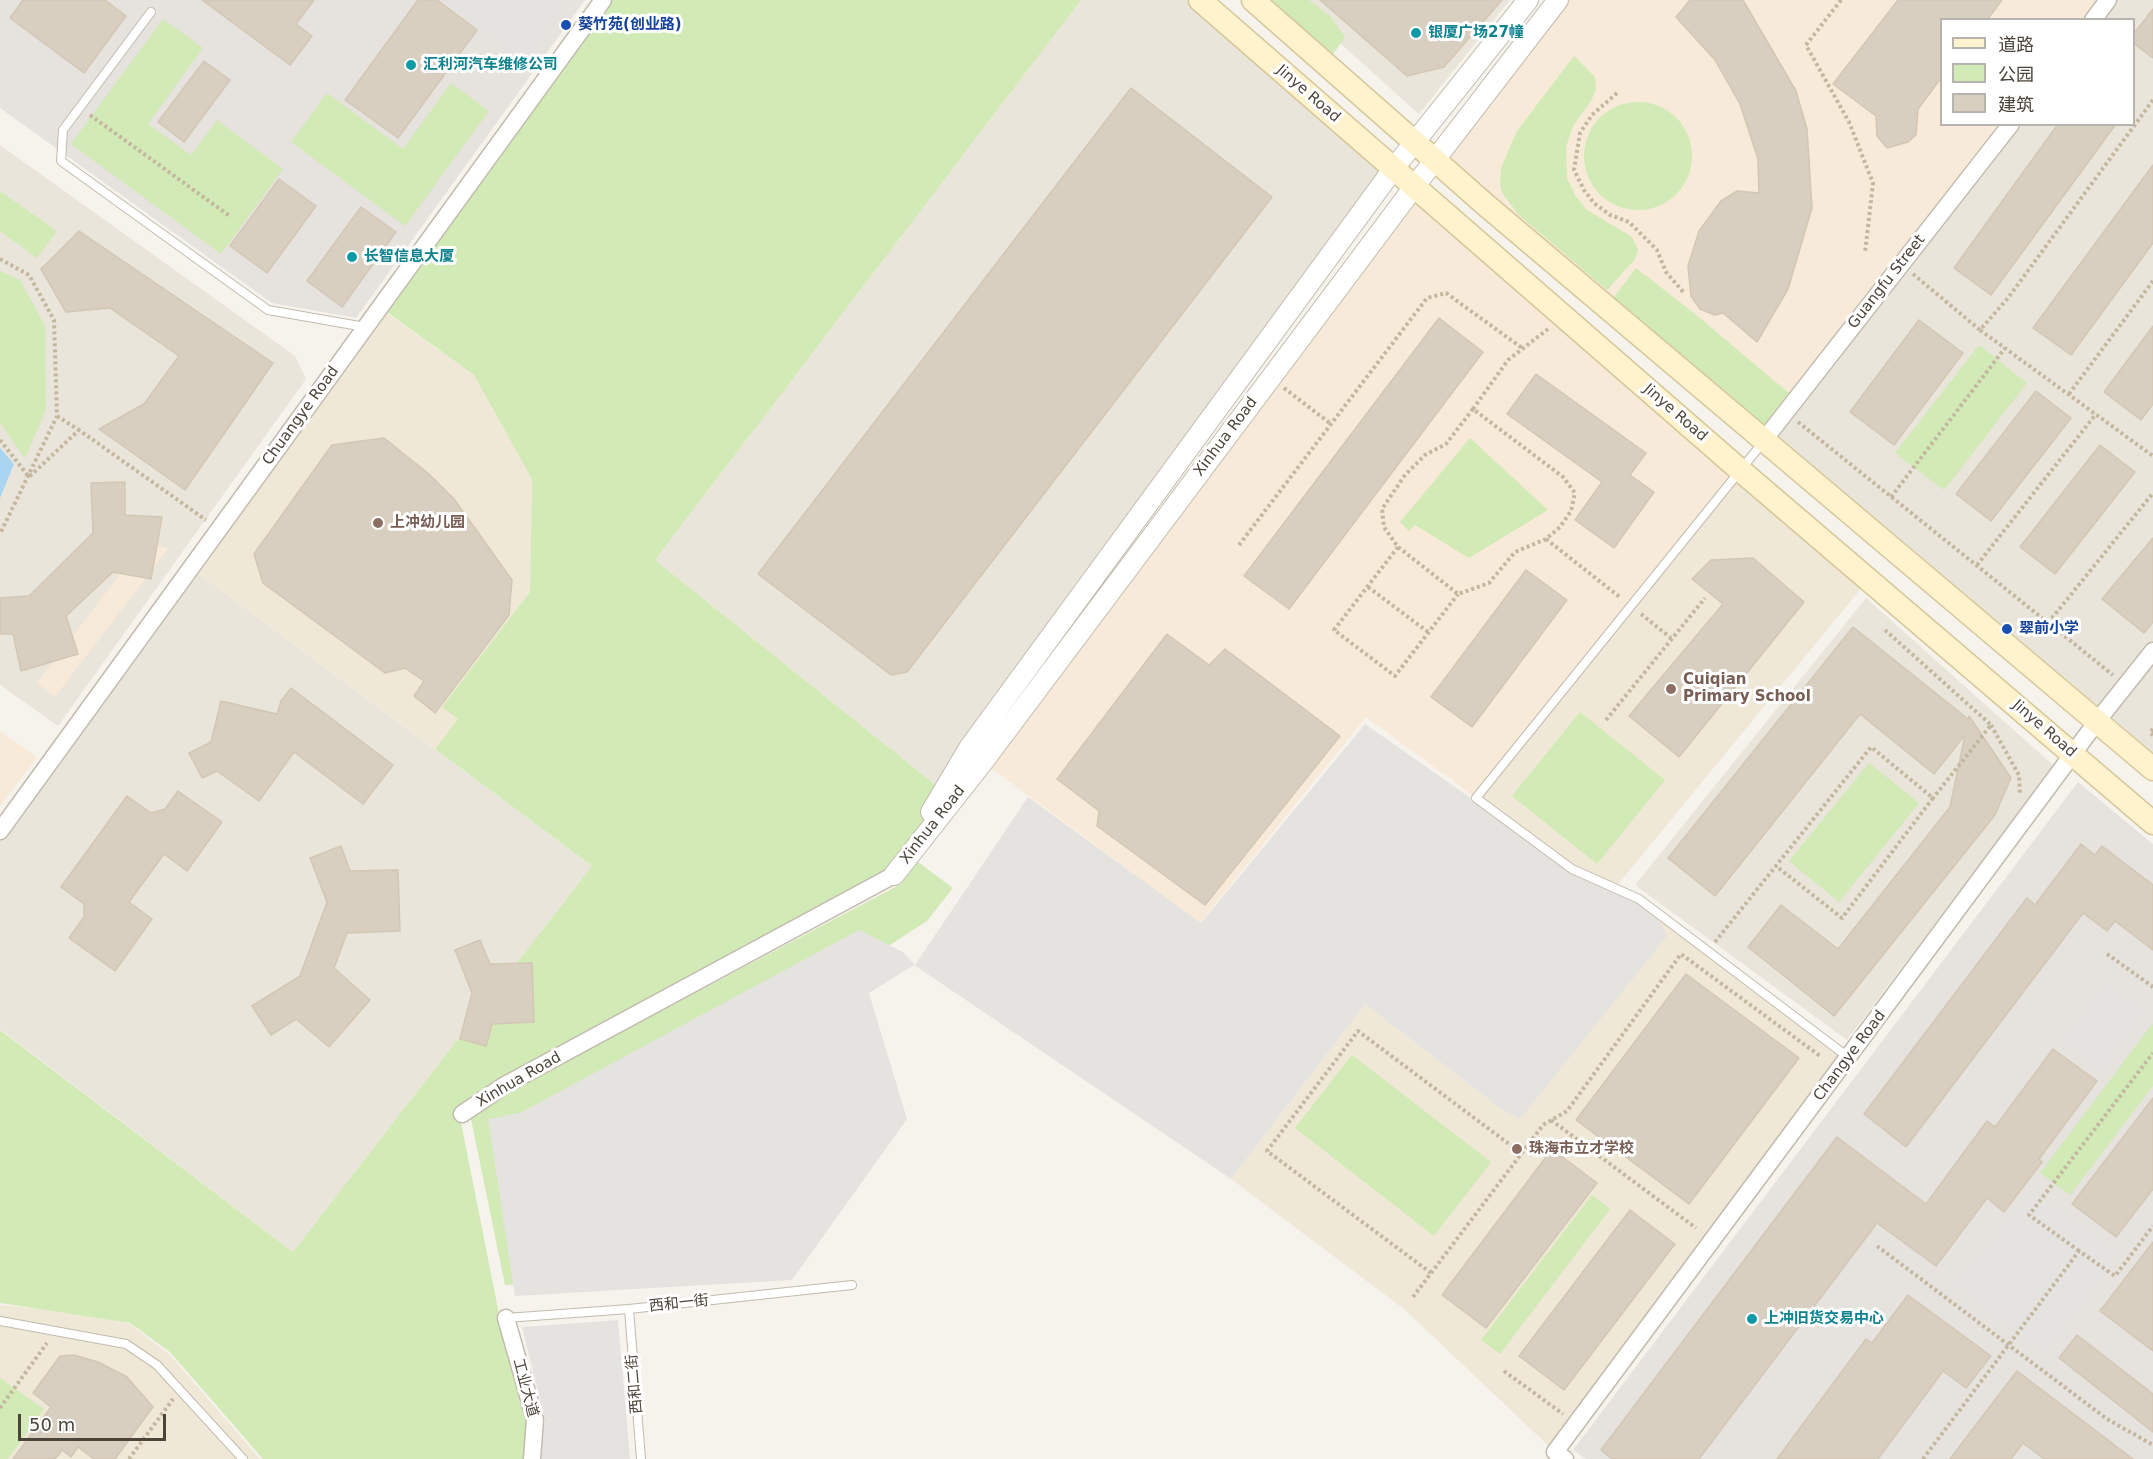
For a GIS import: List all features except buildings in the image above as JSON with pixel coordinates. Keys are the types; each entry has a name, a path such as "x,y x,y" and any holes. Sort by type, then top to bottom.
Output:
{"main road":[{"name":"Jinye Road","path":"1200,0 1740,470 2153,823"},
{"path":"1253,0 1415,143 2153,769"}],"street":[{"name":"Chuangye Road","path":"0,831 603,0"},
{"name":"Xinhua Road","path":"894,875 969,748 1394,168 1528,0"},
{"name":"Xinhua Road","path":"462,1114 505,1085 894,875 983,762 1414,187 1558,0"},
{"path":"2094,18 2108,0"},
{"name":"Guangfu Street","path":"1764,440 2009,126"},
{"name":"Changye Road","path":"1566,1459 1555,1452 2098,720 2153,651"},
{"name":"工业大道","path":"506,1318 535,1420 532,1459"}],"lane":[{"path":"151,12 63,130 61,161 268,310 365,327"},
{"path":"1764,440 1476,798 1572,869 1639,899 1848,1058"},
{"name":"西和一街","path":"506,1318 630,1309 852,1285"},
{"name":"西和二街","path":"630,1309 641,1459"},
{"path":"0,1321 126,1344 157,1365 181,1388 243,1459"}],"path":[{"path":"1841,0 1806,45 1849,122 1874,183 1865,253"},
{"path":"1617,93 1592,116 1580,133 1574,170 1584,190 1594,202 1610,215 1629,222 1658,249 1666,272 1685,294"},
{"path":"2135,125 2153,100"},
{"path":"80,107 231,217"},
{"path":"1980,330 2008,298 2134,126"},
{"path":"0,259 29,275 54,320 57,416 0,534"},
{"path":"1901,264 1980,330 2153,456"},
{"path":"2069,394 2153,282"},
{"path":"1239,545 1427,298 1446,293 1522,348"},
{"path":"1458,594 1398,546 1384,527 1382,509 1405,475 1425,455 1446,444 1508,360 1522,348 1567,319"},
{"path":"1891,496 2005,348"},
{"path":"1271,378 1331,424"},
{"path":"1398,546 1334,630 1395,676 1458,594 1489,583 1515,552 1546,539 1560,527 1570,511 1575,493 1563,477 1473,409"},
{"path":"1786,412 2126,685"},
{"path":"1977,566 2096,414"},
{"path":"57,416 219,529"},
{"path":"29,477 79,430"},
{"path":"0,440 29,477"},
{"path":"2048,623 2153,493"},
{"path":"1546,539 1671,638"},
{"path":"1368,587 1428,632"},
{"path":"1606,720 1705,598"},
{"path":"1885,630 1992,725 2019,775 2022,824"},
{"path":"1776,866 1842,918 1992,725"},
{"path":"2153,729 2150,733 2153,735"},
{"path":"1708,951 1871,747 1933,798"},
{"path":"1413,1297 1543,1125 1567,1111 1681,954 1820,1056"},
{"path":"2107,954 2153,987"},
{"path":"1431,1273 1267,1151 1358,1031 1521,1153"},
{"path":"2153,1053 2029,1215 2115,1276 2153,1226"},
{"path":"1551,1120 1696,1228"},
{"path":"1877,1246 2108,1419 2153,1445"},
{"path":"1923,1459 2079,1251"},
{"path":"0,1408 56,1330"},
{"path":"1504,1371 1576,1424"},
{"path":"129,1459 181,1388"}],"shaded area":[{"path":"0,0 585,0 356,318 272,303 0,108"},
{"path":"442,0 569,0 524,61"},
{"path":"1081,0 1199,0 1394,169 943,791 655,560"},
{"name":"银厦广场27幢","path":"1292,0 1510,0 1419,114"},
{"path":"1561,0 2106,0 2092,18 1940,18 1940,126 2008,126 1764,440 1436,160"},
{"path":"2108,0 2153,0 2153,769 1764,440 2010,126 2135,126 2135,18 2094,18"},
{"path":"0,145 295,356 306,379 58,726 0,685"},
{"path":"1414,187 1740,471 1475,797 1366,717 1200,923 983,762"},
{"name":"上冲幼儿园","path":"380,308 474,375 532,478 530,592 443,706 458,719 435,749 191,568"},
{"name":"Cuiqian Primary School","path":"1740,471 1868,580 1615,888 1572,868 1476,798"},
{"path":"145,541 168,549 55,697 37,683"},
{"path":"191,568 592,866 293,1252 0,1029 0,832"},
{"path":"1866,598 2054,766 1847,1040 1635,885"},
{"path":"1365,724 1572,869 1639,899 1661,924 1667,936 1520,1119 1500,1108 1365,1004 1231,1179 914,965 869,993 907,1119 792,1280 515,1296 488,1119 520,1113 859,930 903,952 915,965 1028,797 1201,923"},
{"path":"0,731 37,757 0,806"},
{"path":"2078,782 2153,844 2153,1459 1586,1459 1573,1450"},
{"name":"珠海市立才学校","path":"1639,899 1848,1058 1555,1452 1404,1309 1231,1179 1365,1004 1500,1108"},
{"path":"2106,981 2147,1012 2102,1073 2061,1042"},
{"path":"2036,1190 2122,1253 2045,1356 1951,1284"},
{"path":"0,1305 77,1313 130,1324 170,1355 260,1459 0,1459"},
{"path":"618,1320 630,1459 541,1459 545,1420 522,1327"}],"green space":[{"path":"604,0 1081,0 655,560 943,791 894,875 459,1113 500,1319 528,1419 525,1459 263,1459 170,1352 130,1323 0,1303 0,1030 293,1252 592,866 435,749 458,719 442,707 530,592 532,479 474,375 380,307"},
{"path":"1268,0 1309,0 1330,16 1345,37 1331,57"},
{"path":"163,19 203,48 148,124 191,155 217,120 283,169 221,254 71,144"},
{"path":"1574,56 1595,77 1596,89 1591,101 1573,126 1566,147 1567,178 1575,195 1587,210 1632,237 1638,250 1635,259 1607,290 1519,215 1502,193 1500,183 1501,168 1517,131"},
{"path":"451,83 489,111 405,226 291,142 327,93 403,149"},
{"path":"1638,102 1659,106 1676,118 1688,135 1692,156 1688,177 1676,194 1659,206 1638,210 1617,206 1600,194 1588,177 1584,156 1588,135 1600,118 1617,106"},
{"path":"0,191 57,231 37,258 0,231"},
{"path":"1636,268 1694,313 1791,395 1761,428 1611,301"},
{"path":"0,271 20,280 45,326 46,409 25,458 0,423"},
{"path":"1979,345 2027,383 1944,490 1895,453"},
{"path":"1470,438 1548,510 1469,558 1415,525 1409,531 1400,522"},
{"path":"1580,712 1665,780 1597,864 1512,796"},
{"path":"1869,763 1919,803 1839,902 1789,861"},
{"path":"918,862 953,888 927,921 870,958 544,1282 505,1285 471,1119 506,1093 901,884"},
{"path":"2153,1023 2153,1086 2070,1195 2040,1173"},
{"path":"1352,1055 1491,1162 1434,1236 1295,1128"},
{"path":"1592,1195 1610,1209 1500,1354 1481,1340"},
{"path":"0,1378 44,1409 8,1459 0,1459"}],"water":[{"path":"0,448 14,464 0,498"}],"place":[{"name":"葵竹苑(创业路)","path":"566,25"},
{"name":"银厦广场27幢","path":"1416,33"},
{"name":"汇利河汽车维修公司","path":"411,65"},
{"name":"长智信息大厦","path":"352,257"},
{"name":"上冲幼儿园","path":"378,523"},
{"name":"翠前小学","path":"2007,629"},
{"name":"Cuiqian Primary School","path":"1671,689"},
{"name":"珠海市立才学校","path":"1517,1149"},
{"name":"上冲旧货交易中心","path":"1752,1319"}]}
